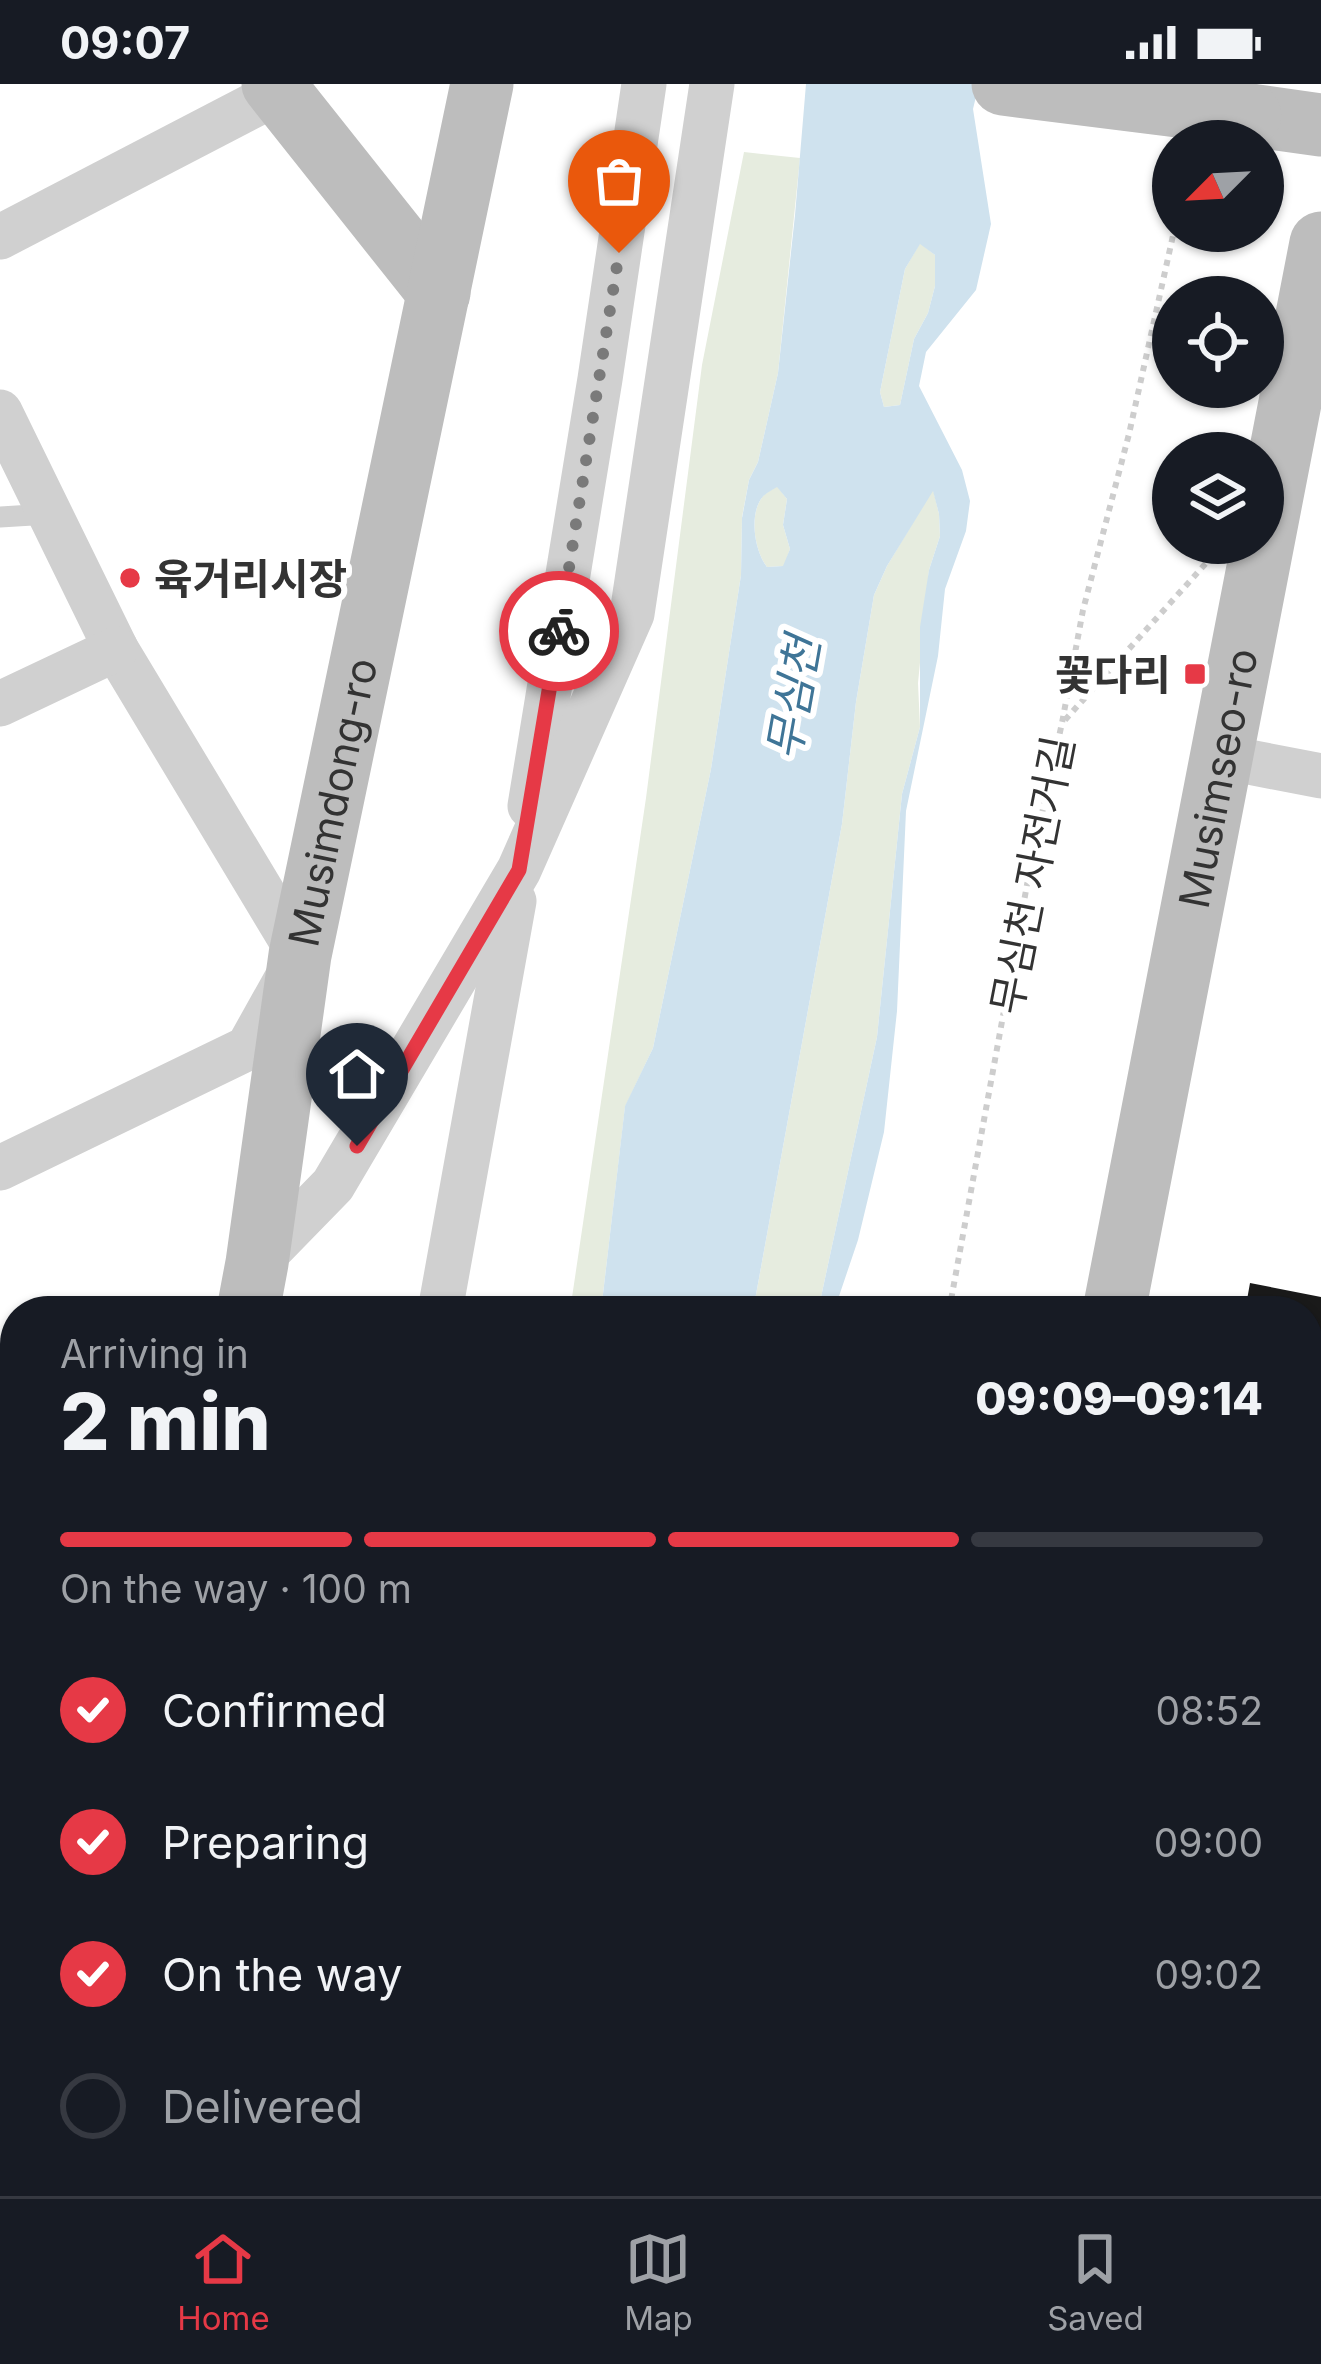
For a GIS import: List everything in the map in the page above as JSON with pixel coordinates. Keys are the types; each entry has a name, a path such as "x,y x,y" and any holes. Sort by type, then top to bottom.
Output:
{"street":[{"name":"Musimdong-ro","path":"252,1287 300,955 482,84"},
{"path":"443,1296 519,870 644,84"},
{"path":"252,1287 333,1185 519,870 632,614 712,84"},
{"path":"1004,84 1321,125"},
{"path":"0,237 276,88 439,293"},
{"name":"Musimseo-ro","path":"1117,1296 1321,243"},
{"path":"0,412 116,649 300,955 248,1048 0,1168"},
{"path":"0,704 116,649"},
{"path":"1223,757 1321,776"}],"lane":[{"path":"0,517 50,514"}],"path":[{"name":"무심천 자전거길","path":"952,1296 1083,610 1169,252"},
{"path":"1062,723 1205,564"}],"shaded area":[{"path":"744,152 800,158 778,373 742,517 741,575 711,769 653,1048 625,1107 603,1296 572,1296 646,798 702,365"},
{"path":"920,243 935,255 935,286 914,339 900,405 884,407 880,392 905,269"},
{"path":"777,486 787,499 783,525 790,549 784,566 767,567 757,544 755,515 762,497"},
{"path":"933,489 940,536 929,570 918,683 920,727 902,794 877,1037 821,1296 756,1296 842,824 874,595"}],"water":[{"name":"무심천","path":"806,84 979,84 973,109 991,224 976,290 926,352 919,386 962,470 970,501 966,531 945,589 938,656 906,811 897,1011 884,1132 858,1240 839,1296 821,1296 877,1037 902,794 920,727 920,627 940,536 933,491 874,595 842,824 756,1296 603,1296 625,1106 653,1048 711,769 741,575 742,518 749,480 758,462 778,373","holes":["920,244 935,255 935,286 914,339 900,405 884,407 880,392 905,269","777,487 787,499 783,525 790,549 783,566 767,567 757,544 757,506"]}],"building":[{"path":"1250,1283 1316,1296 1248,1296"}],"way so far":[{"path":"559,631 619,253"}],"place":[{"name":"육거리시장","path":"130,578"},
{"name":"꽃다리","path":"1195,674"}],"route":[{"path":"357,1146 519,870 559,631"}]}
